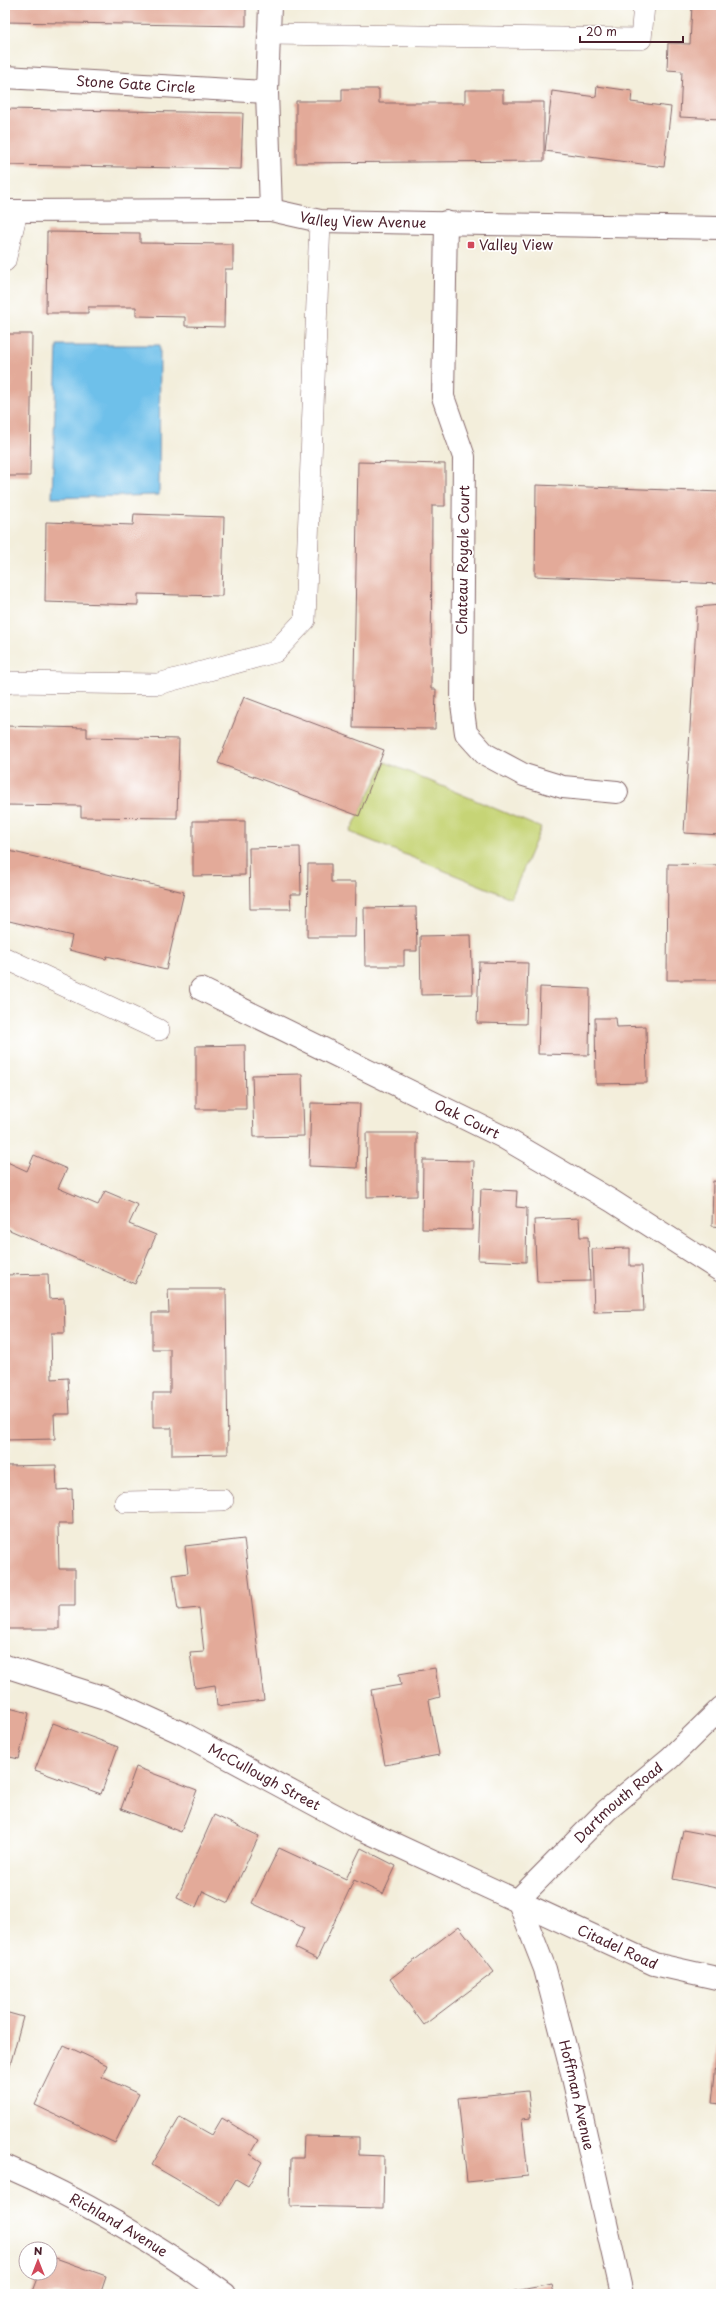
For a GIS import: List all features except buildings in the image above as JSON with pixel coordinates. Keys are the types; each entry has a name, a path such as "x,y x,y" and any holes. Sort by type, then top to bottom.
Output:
{"street":[{"path":"270,5 267,92 270,210"},
{"name":"Stone Gate Circle","path":"5,77 267,92"},
{"name":"Valley View Avenue","path":"11,212 270,210 320,221 721,228"},
{"name":"Chateau Royale Court","path":"446,222 444,397 464,457 462,704 466,733 485,754 524,775 563,787 617,792"},
{"name":"Oak Court","path":"201,989 501,1136 612,1201 721,1271"},
{"name":"McCullough Street","path":"5,1666 105,1698 177,1731 355,1826 454,1873 518,1900"},
{"name":"Dartmouth Road","path":"518,1900 607,1810 670,1758 721,1708"},
{"name":"Citadel Road","path":"518,1900 654,1964 721,1979"},
{"name":"Hoffman Avenue","path":"518,1900 545,1970 572,2073 622,2294"},
{"name":"Richland Avenue","path":"5,2166 35,2179 113,2220 184,2263 225,2294"}],"lane":[{"path":"268,34 641,39 644,5"},
{"path":"5,261 11,212"},
{"path":"5,684 11,682 158,684 275,652 305,620 320,221"},
{"path":"5,958 159,1030"},
{"path":"125,1502 223,1500"}],"green space":[{"path":"385,762 541,828 511,898 350,832"}],"water":[{"path":"57,345 160,345 159,495 52,498"}],"place":[{"name":"Valley View","path":"471,245"}]}
